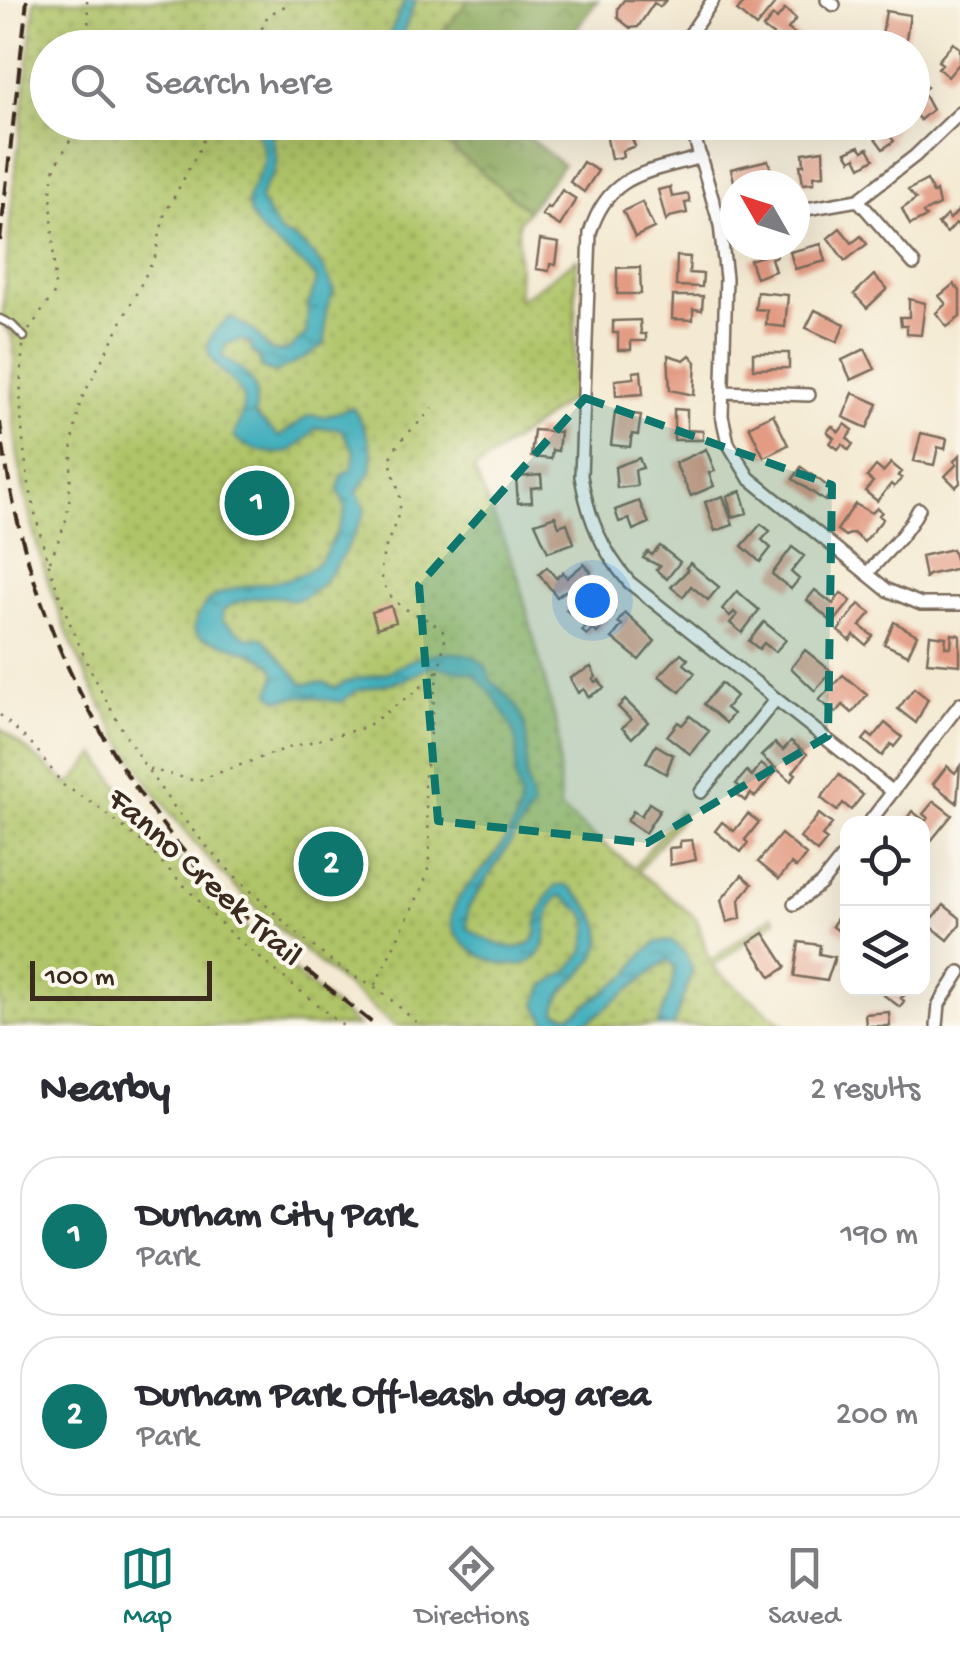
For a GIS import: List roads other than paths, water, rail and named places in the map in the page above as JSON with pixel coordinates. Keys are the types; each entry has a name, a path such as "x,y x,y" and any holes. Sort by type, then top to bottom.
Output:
{"street":[{"path":"693,30 713,0"},
{"path":"810,208 858,200 915,156 960,113"},
{"path":"696,140 720,225"},
{"path":"701,156 629,179 608,194 596,212 590,233 581,476 587,512 612,563 647,598 893,792"},
{"path":"858,200 914,264"},
{"path":"724,260 724,432 749,478 887,590 911,602 960,604"},
{"path":"723,392 809,395"},
{"path":"867,574 905,536 919,509"},
{"path":"702,792 776,699"},
{"path":"874,816 960,704"},
{"path":"794,904 821,884 840,860"},
{"path":"937,1026 939,1004 960,972"}],"lane":[{"path":"0,319 24,337"}],"water":[{"path":"405,0 416,0 404,30 392,30"},
{"path":"261,140 273,140 274,172 260,201 280,233 298,241 313,255 334,291 326,310 325,343 275,373 261,368 250,343 241,340 226,344 222,356 250,379 256,393 255,415 279,437 309,415 324,417 352,407 368,437 372,463 370,474 357,492 366,510 329,576 295,600 273,597 241,601 222,612 223,621 248,638 263,638 303,684 324,682 335,688 438,653 472,656 480,662 523,719 533,808 468,908 467,927 500,945 528,945 535,937 540,913 552,890 555,886 569,886 596,916 602,937 593,960 561,995 556,1012 569,1016 578,1011 630,973 657,942 672,941 685,953 693,969 673,1026 657,1026 675,967 667,960 592,1019 578,1026 548,1024 536,1005 544,986 568,971 585,950 589,925 585,914 561,895 550,909 543,947 531,961 520,965 493,961 458,937 453,926 454,906 502,845 520,805 515,774 516,740 495,699 473,673 431,666 404,680 356,691 341,702 302,696 279,700 270,693 275,675 270,664 253,654 201,637 194,630 201,610 214,597 230,590 288,579 306,572 321,559 344,515 345,506 338,490 342,475 352,469 355,452 341,429 316,428 297,447 284,453 260,451 238,441 234,436 242,396 208,352 215,331 230,317 255,332 270,350 290,348 306,334 308,306 317,280 259,229 248,206 264,152"}],"railway":[{"path":"0,241 27,0"},
{"path":"0,422 26,554 47,617 104,737 180,847 225,897 280,948 376,1026"}],"place":[{"name":"Durham City Park","path":"257,503"},
{"name":"Durham Park Off-leash dog area","path":"331,864"}]}
